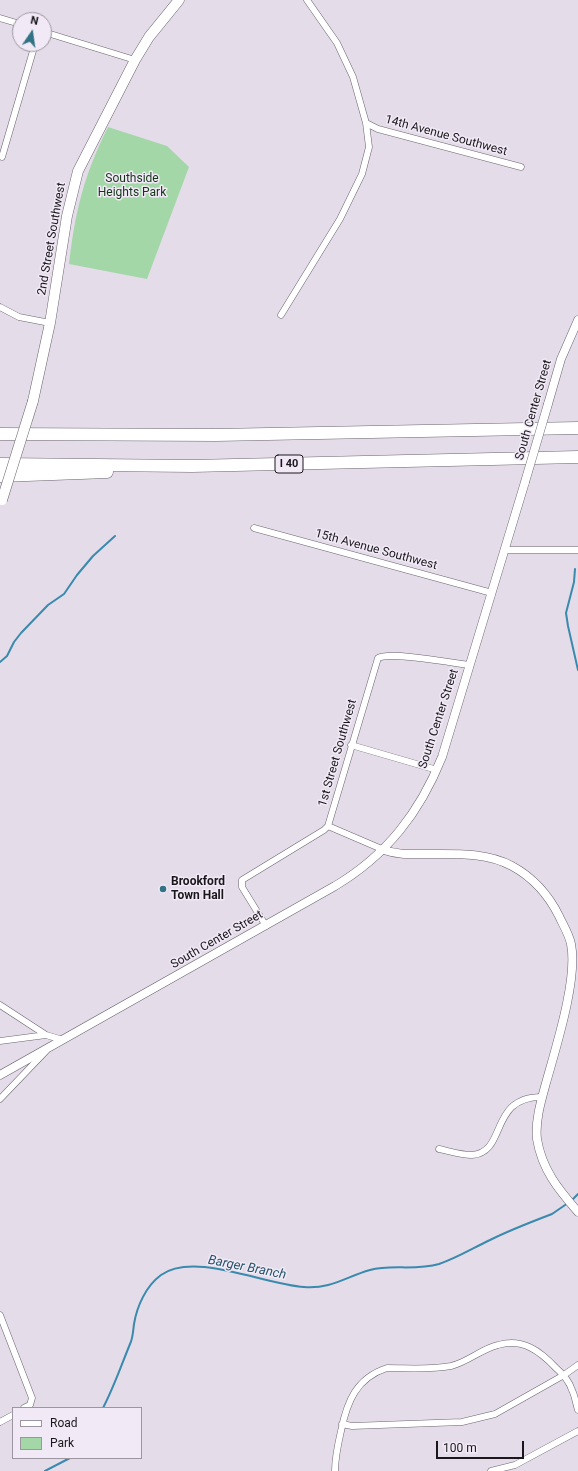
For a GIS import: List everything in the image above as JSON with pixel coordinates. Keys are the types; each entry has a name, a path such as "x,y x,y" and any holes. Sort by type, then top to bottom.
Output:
{"highway":[{"path":"0,434 216,435 578,428"},
{"path":"0,430 44,434"},
{"name":"I 40","path":"0,464 238,465 578,457"},
{"path":"0,476 106,472 169,465"}],"main road":[{"name":"2nd Street Southwest","path":"1,501 33,401 50,323 67,216 78,171 135,60 149,37 179,0"}],"street":[{"path":"281,315 334,230 356,188 365,166 369,147 366,123 353,77 346,60 332,35 307,0"},
{"path":"0,18 12,22"},
{"path":"52,34 135,60"},
{"path":"2,157 33,52"},
{"name":"14th Avenue Southwest","path":"366,123 378,129 521,167"},
{"path":"0,307 19,316 50,323"},
{"name":"South Center Street","path":"0,1075 346,880 384,850 416,809 437,770 505,550 561,359 578,320"},
{"name":"15th Avenue Southwest","path":"254,528 492,593"},
{"path":"505,550 578,550"},
{"name":"1st Street Southwest","path":"328,826 376,660 382,656 404,656 469,665"},
{"path":"351,745 437,770"},
{"path":"266,926 242,887 242,880 324,830 328,826 384,850 404,854 469,855 497,860 513,867 532,879 544,891 553,904 570,938 572,969 567,1001 542,1097 537,1131 542,1160 554,1182 578,1212"},
{"path":"0,1005 46,1035 63,1040"},
{"path":"0,1040 46,1035"},
{"path":"0,1099 47,1049"},
{"path":"439,1149 465,1154 481,1152 492,1143 511,1107 523,1099 542,1097"},
{"path":"0,1315 32,1398 30,1405 26,1407"},
{"path":"335,1471 342,1424 346,1408 355,1389 363,1380 377,1371 387,1368 451,1366 498,1344 517,1343 535,1348 564,1375 572,1389 578,1410"},
{"path":"342,1424 352,1426 462,1422 495,1414 564,1375 578,1365"},
{"path":"0,1422 12,1416"},
{"path":"491,1471 515,1465 578,1431"}],"green space":[{"name":"Southside Heights Park","path":"108,127 167,146 189,167 147,279 69,264 74,227 82,194 93,161"}],"waterway":[{"path":"0,662 7,656 14,642 21,633 48,605 64,594 93,556 115,536"},
{"path":"575,569 574,582 566,613 578,670"},
{"name":"Barger Branch","path":"572,1200 578,1194"},
{"name":"Barger Branch","path":"103,1407 131,1342 135,1317 140,1303 151,1285 161,1275 175,1269 192,1266 230,1271 288,1285 304,1287 323,1286 378,1268 421,1267 446,1262 505,1233 552,1214 568,1203"},
{"name":"Barger Branch","path":"45,1471 68,1459"}],"place":[{"name":"Brookford Town Hall","path":"163,889"}]}
